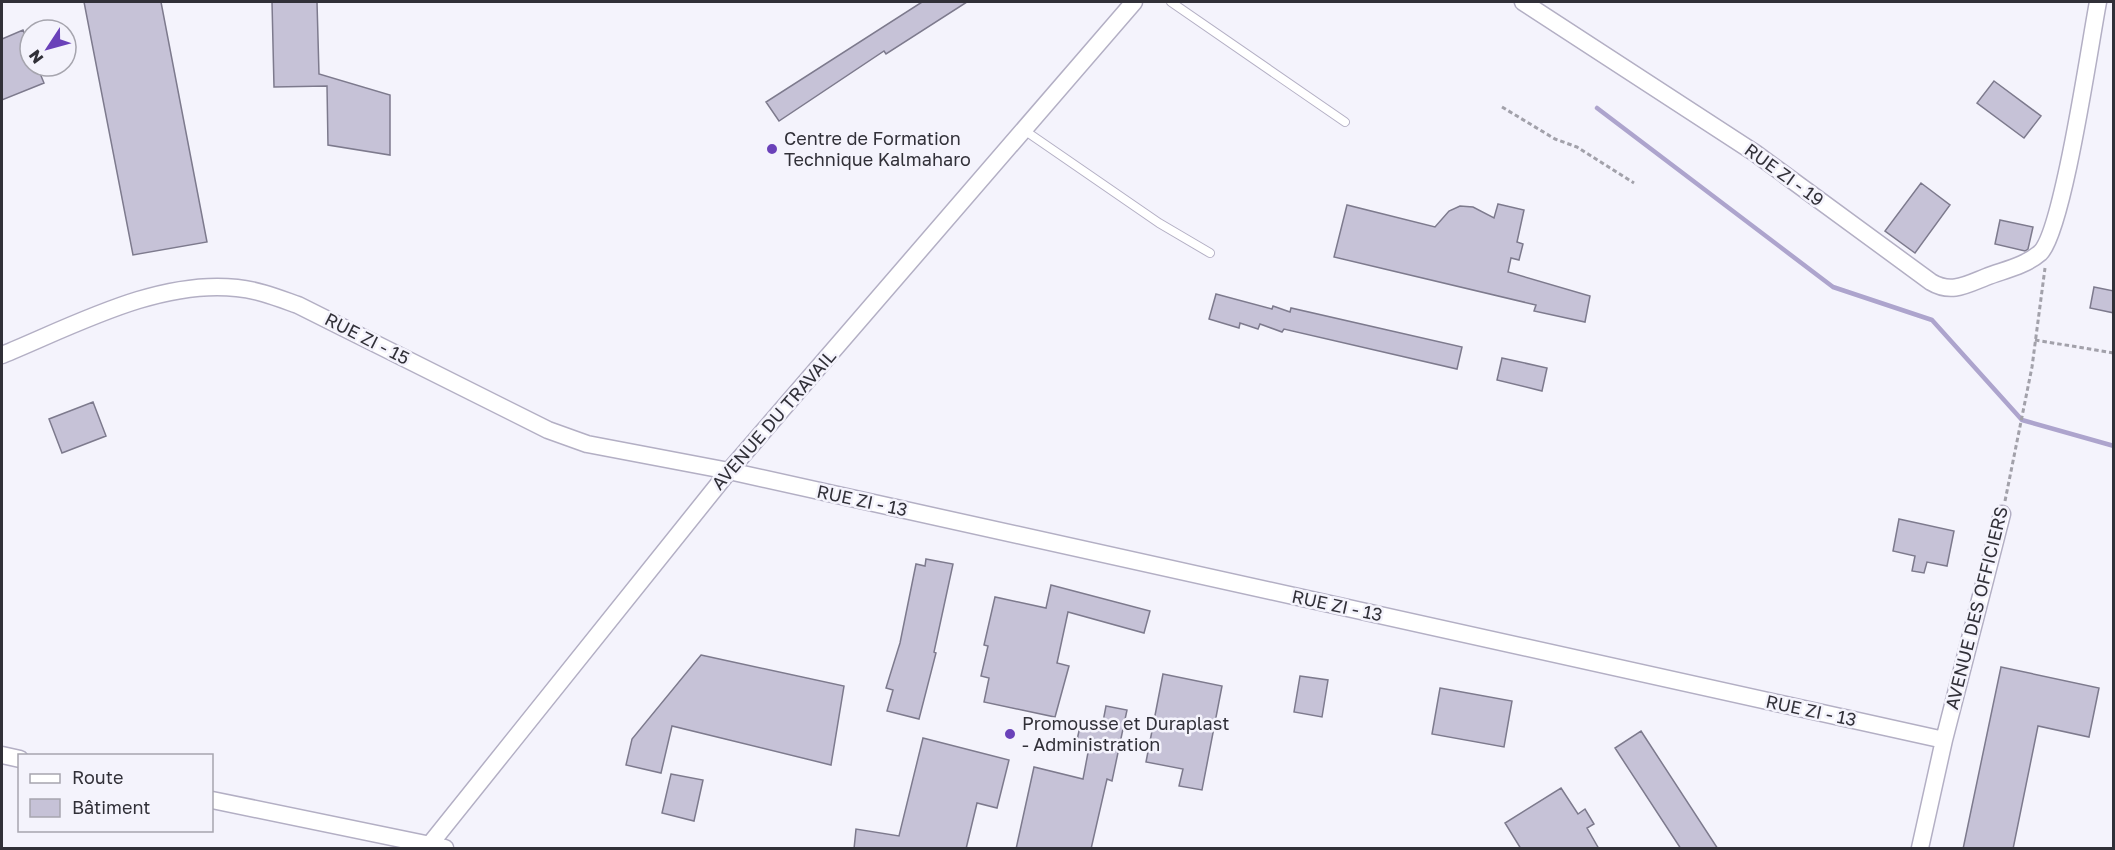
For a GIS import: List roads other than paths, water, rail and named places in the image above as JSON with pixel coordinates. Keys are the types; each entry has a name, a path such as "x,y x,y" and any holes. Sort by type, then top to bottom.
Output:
{"street":[{"name":"AVENUE DU TRAVAIL","path":"421,846 729,471 1134,2"},
{"name":"RUE ZI - 19","path":"1523,2 1755,153 1941,288 1968,285 2015,267 2041,253 2049,243 2065,184 2098,2"},
{"name":"RUE ZI - 15","path":"2,355 133,302 178,289 217,287 257,291 298,305 548,430 587,444 729,471"},
{"name":"RUE ZI - 13","path":"729,471 1944,740"},
{"name":"AVENUE DES OFFICIERS","path":"1920,849 1944,740 2002,514"},
{"path":"2,755 18,759"},
{"path":"213,800 421,846 445,849"}],"lane":[{"path":"1172,2 1345,122"},
{"path":"1024,130 1159,223 1210,253"}],"waterway":[{"path":"1597,108 1833,287 1932,320 2022,420 2114,446"}],"place":[{"name":"Centre de Formation Technique Kalmaharo","path":"772,149"},
{"name":"Promousse et Duraplast - Administration","path":"1010,734"}]}
